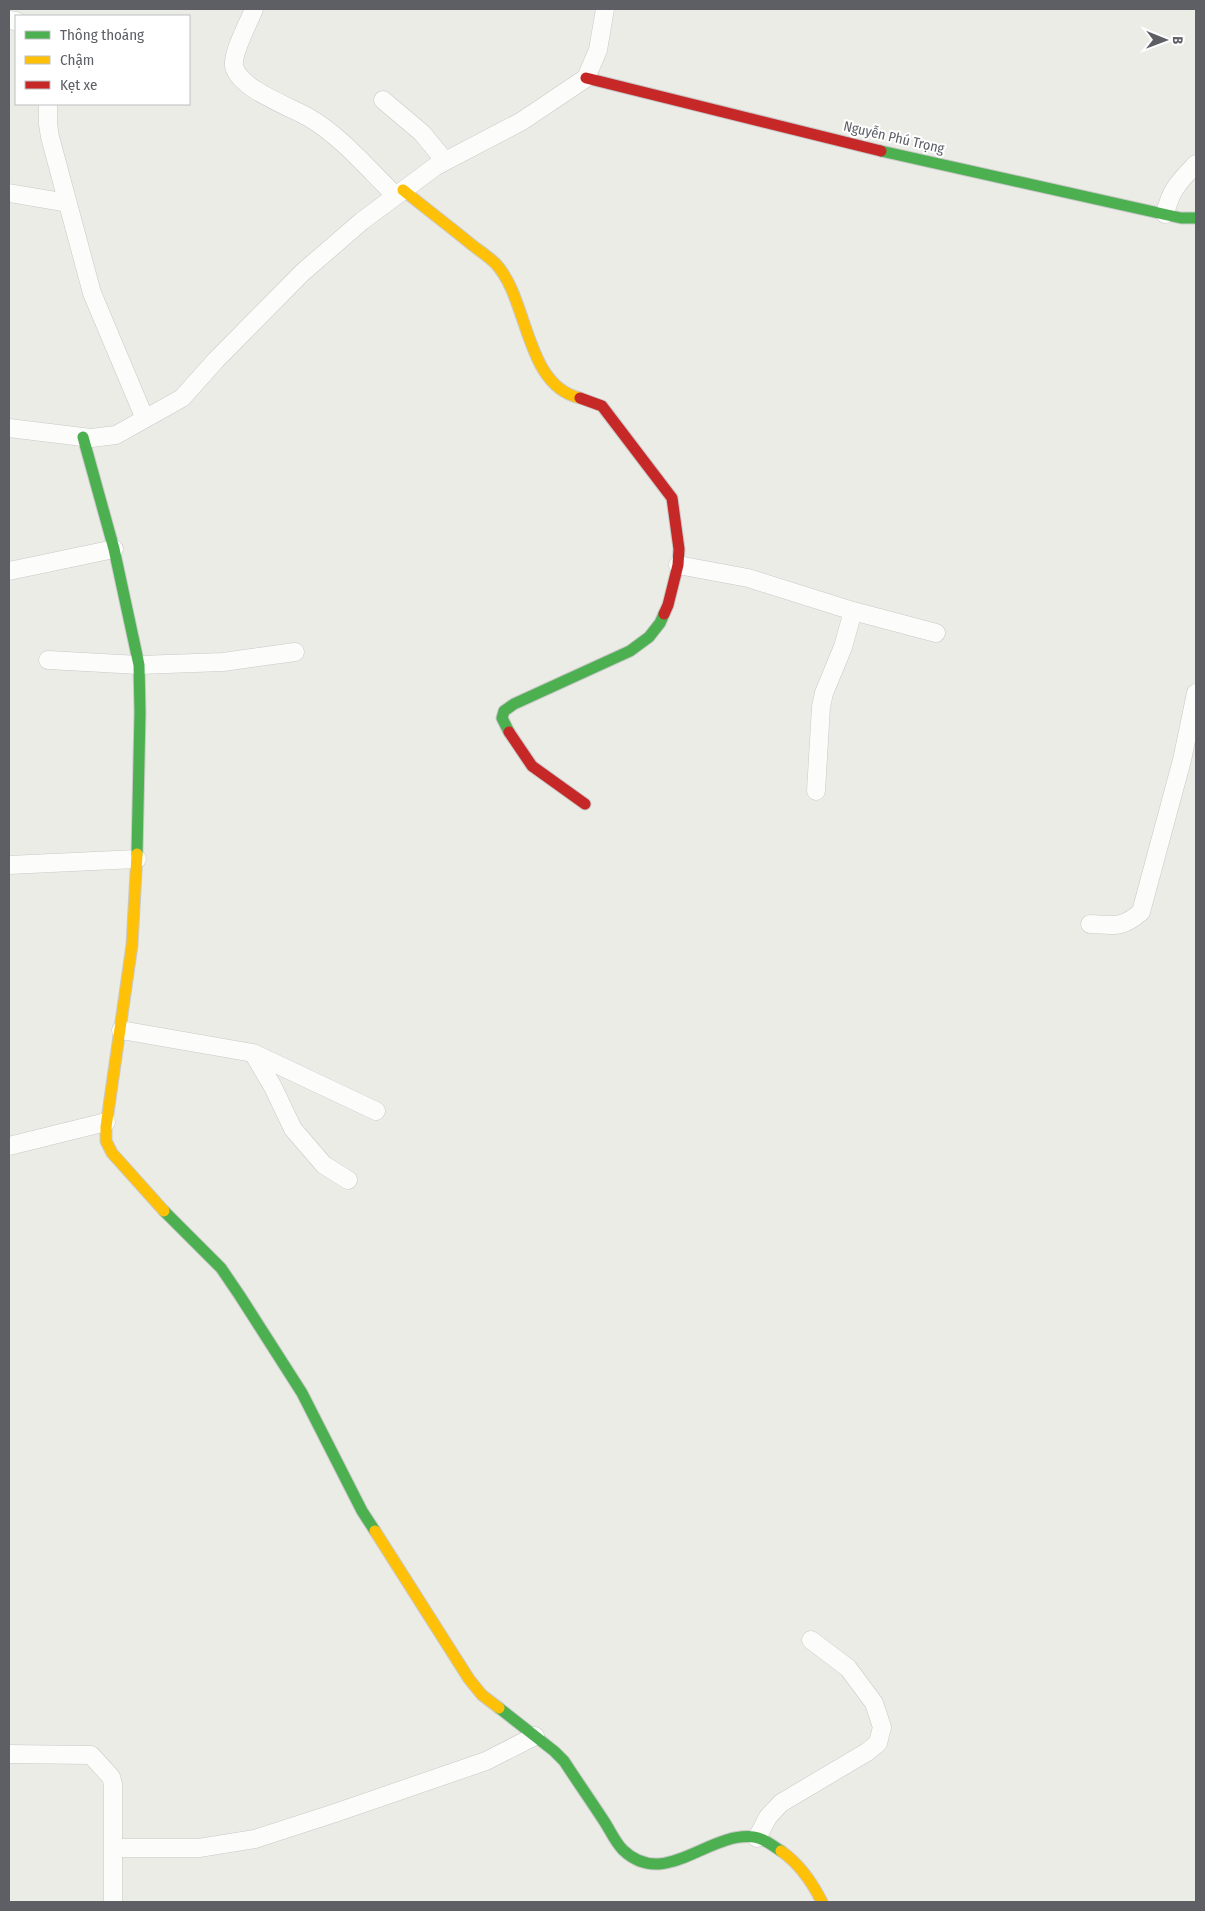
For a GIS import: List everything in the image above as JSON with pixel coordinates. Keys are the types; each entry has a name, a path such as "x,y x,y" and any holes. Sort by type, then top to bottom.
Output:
{"street":[{"path":"254,9 235,54 234,65 238,76 260,93 307,116 329,130 400,193 496,264 511,287 539,362 546,372 562,392 594,401 602,406 672,498 679,549 678,564 660,623 648,637 630,651 514,704 504,711 502,718 505,726 532,766 585,804"},
{"path":"9,428 83,437 116,435 182,398 216,360 303,272 362,221 436,166 522,121 586,78 598,50 605,9"},
{"name":"Nguyễn Phú Trọng","path":"586,78 894,154 1181,218 1196,218"},
{"path":"383,100 422,133 446,161"},
{"path":"48,105 50,137 92,293 145,419"},
{"path":"1164,214 1169,197 1175,187 1196,164"},
{"path":"9,193 68,203"},
{"path":"83,437 114,549 138,665 140,712 137,859 132,945 106,1122 106,1141 112,1153 156,1202 221,1268 290,1372 362,1511 469,1679 482,1695 564,1761 622,1849 631,1859 644,1865 659,1865 675,1861 727,1840 742,1836 757,1838 773,1846 797,1863 811,1880 822,1902"},
{"path":"9,571 114,549"},
{"path":"678,564 748,578 853,611 936,633"},
{"path":"816,792 821,707 824,693 843,646 853,611"},
{"path":"48,660 138,665 232,661 294,652"},
{"path":"1090,924 1116,925 1127,923 1141,912 1180,769 1196,693"},
{"path":"9,865 137,859"},
{"path":"121,1030 253,1053 376,1111"},
{"path":"253,1053 293,1129 324,1165 348,1180"},
{"path":"9,1146 106,1122"},
{"path":"757,1838 768,1816 781,1803 867,1752 878,1743 882,1727 874,1703 848,1668 811,1640"},
{"path":"113,1848 199,1848 255,1838 336,1814 486,1761 534,1736"},
{"path":"9,1754 87,1754 94,1757 110,1777 113,1784 113,1902"}],"traffic: fast":[{"path":"881,151 1181,218 1196,218"},
{"path":"83,437 114,549 139,665 137,854"},
{"path":"509,732 502,718 504,711 514,704 630,651 649,637 660,623 664,614"},
{"path":"164,1211 221,1268 240,1296 302,1393 362,1511 375,1531"},
{"path":"499,1708 564,1761 623,1850 639,1861 655,1864 671,1862 737,1837 758,1838 781,1851"}],"traffic: slow":[{"path":"403,190 496,264 507,280 538,360 548,377 562,390 580,398"},
{"path":"137,854 132,945 106,1127 106,1141 112,1153 164,1211"},
{"path":"375,1531 469,1679 482,1695 499,1708"},
{"path":"781,1851 805,1874 822,1902"}],"traffic: jam":[{"path":"586,78 881,151"},
{"path":"580,398 602,406 672,498 679,549 678,565 664,614"},
{"path":"509,732 532,766 585,804"}]}
